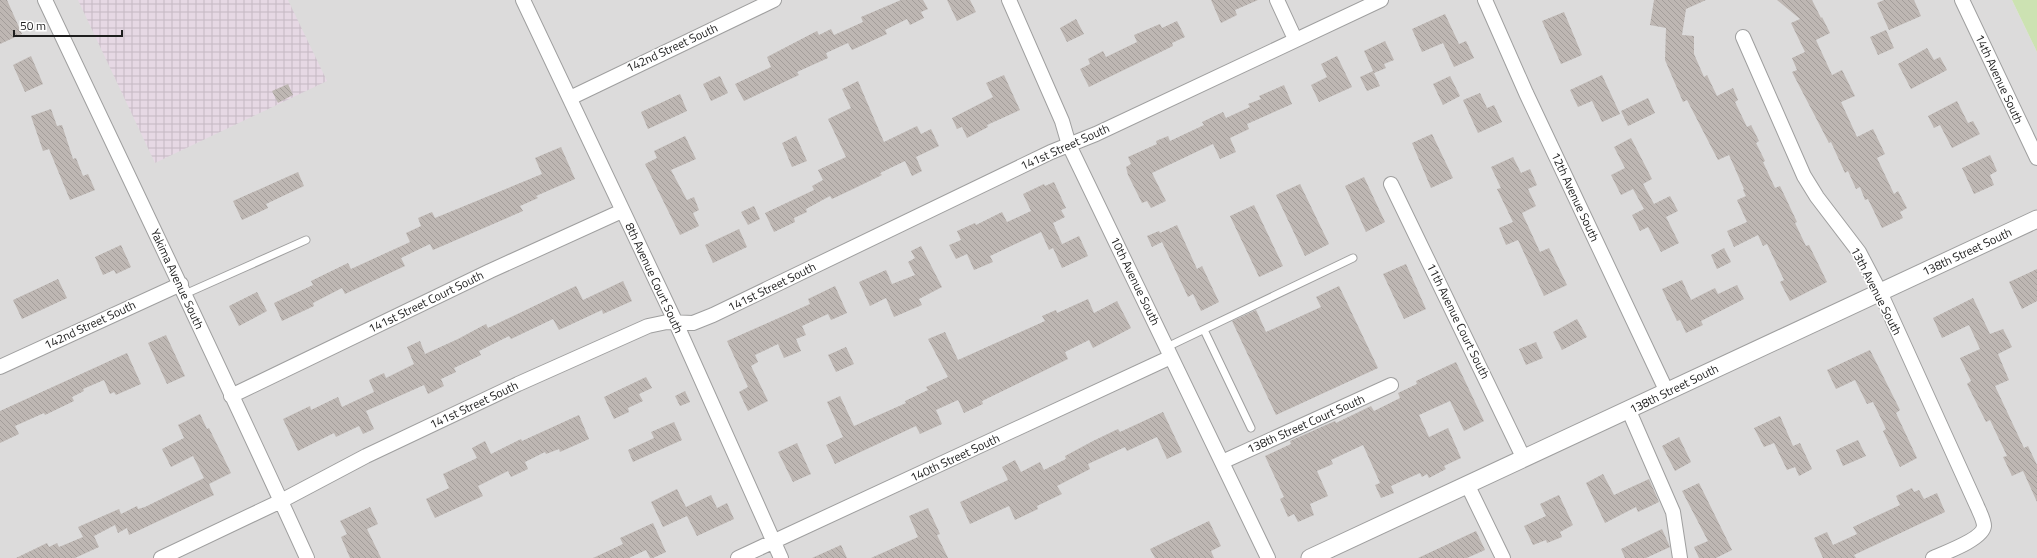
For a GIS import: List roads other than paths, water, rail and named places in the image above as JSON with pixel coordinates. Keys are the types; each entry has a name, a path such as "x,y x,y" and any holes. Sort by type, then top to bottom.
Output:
{"street":[{"name":"Yakima Avenue South","path":"45,0 183,289 231,396 307,558"},
{"name":"8th Avenue Court South","path":"523,0 676,323 781,558"},
{"name":"142nd Street South","path":"570,98 774,0"},
{"path":"1277,0 1295,39"},
{"name":"141st Street South","path":"161,558 281,501 366,456 590,352 648,326 667,322 693,323 713,315 1069,145 1381,0"},
{"name":"12th Avenue South","path":"1485,0 1526,93 1667,392"},
{"name":"14th Avenue South","path":"1962,0 2037,158"},
{"name":"10th Avenue South","path":"1013,1 1062,121 1069,145 1268,558"},
{"name":"13th Avenue South","path":"1743,37 1804,176 1817,197 1859,252 1880,292 1977,506 1984,525 1982,532 1974,539 1933,558"},
{"name":"11th Avenue Court South","path":"1392,184 1524,459"},
{"name":"141st Street Court South","path":"231,396 490,271 622,211"},
{"name":"138th Street South","path":"1310,558 1629,411 2037,219"},
{"name":"142nd Street South","path":"0,367 183,289"},
{"name":"140th Street South","path":"738,558 1169,352"},
{"name":"138th Street Court South","path":"1222,462 1390,385"},
{"path":"1629,411 1673,512 1680,558"},
{"path":"1468,486 1503,558"}],"lane":[{"path":"183,289 306,240"},
{"path":"1169,352 1204,330 1353,258"},
{"path":"1204,330 1251,428"}]}
